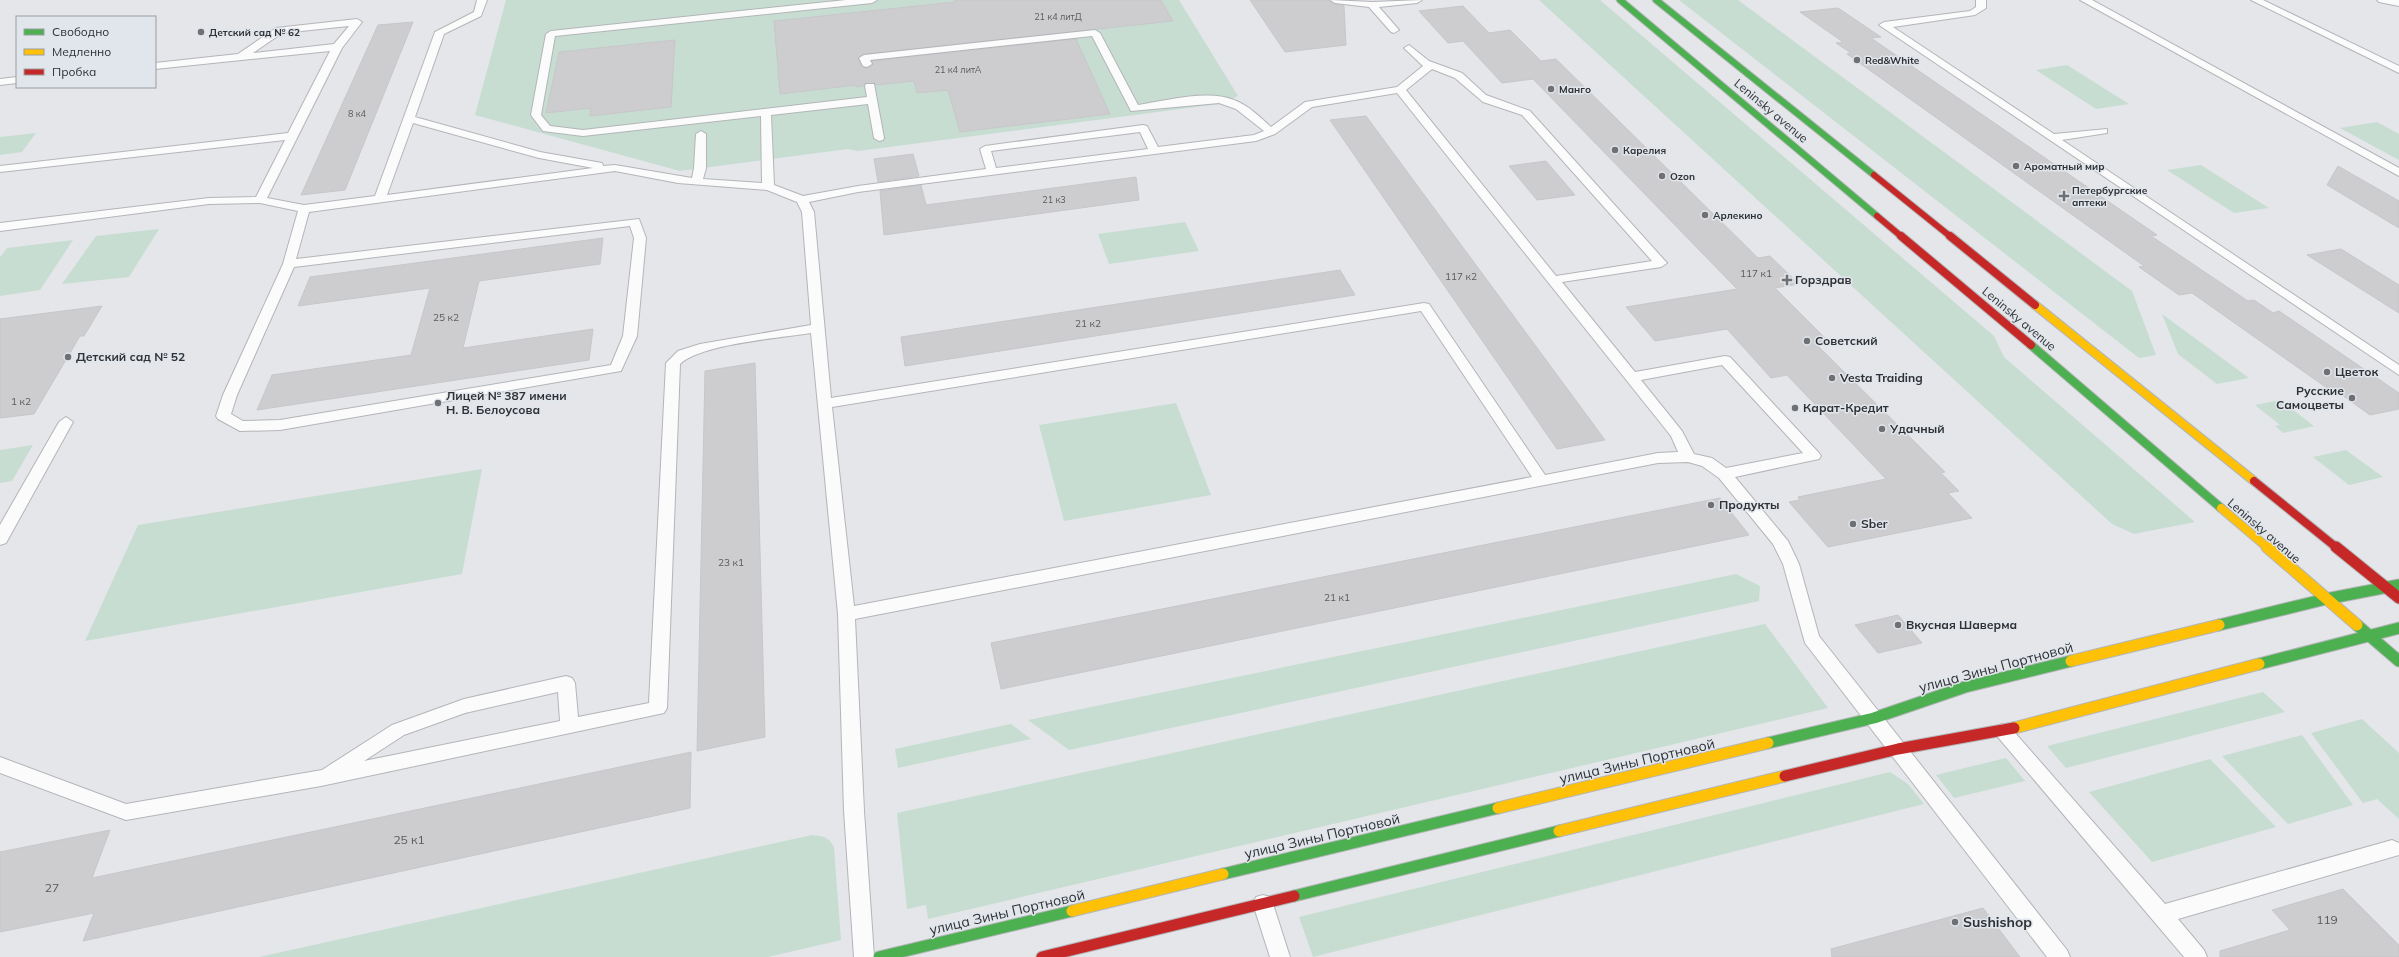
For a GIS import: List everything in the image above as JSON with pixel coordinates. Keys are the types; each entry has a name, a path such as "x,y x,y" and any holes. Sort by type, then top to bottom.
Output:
{"main road":[{"name":"Leninsky avenue","path":"1620,0 2017,333 2399,660"},
{"name":"Leninsky avenue","path":"1656,0 2399,598"},
{"name":"улица Зины Портновой","path":"879,957 935,950 1874,718 1965,687 2326,599 2399,585"},
{"path":"1042,957 1898,749 2003,731 2371,637 2399,628"}],"lane":[{"path":"380,199 440,32 478,14 482,0"},
{"path":"872,0 551,34 536,115 547,129 584,133 872,100"},
{"path":"1335,0 1372,5 1417,0"},
{"path":"1981,0 1981,8 1972,13 1884,25 2399,371"},
{"path":"2085,0 2399,173"},
{"path":"2256,0 2399,70"},
{"path":"2382,0 2399,3"},
{"path":"1372,5 1394,30"},
{"path":"1890,14 1902,22"},
{"path":"241,57 279,30 357,22 337,47 260,200"},
{"path":"867,64 864,58 1095,33 1135,108 1214,99 1227,101 1239,107 1271,132"},
{"path":"156,66 337,47"},
{"path":"1409,48 1428,66 1453,73 1467,80 1481,96 1514,106 1526,113 1661,263 1553,280"},
{"path":"802,200 858,190 1256,138 1271,132 1299,109 1310,104 1400,90 1428,66"},
{"path":"0,82 16,80"},
{"path":"870,86 879,138"},
{"path":"1400,90 1678,434 1688,457"},
{"path":"766,112 768,187"},
{"path":"409,119 539,155 696,182 768,187 788,192 802,200 808,212 817,328 846,614 854,811 864,957"},
{"path":"992,172 985,149 1143,128 1154,151"},
{"path":"2052,138 2103,131"},
{"path":"696,182 700,168 701,134"},
{"path":"0,169 293,136"},
{"path":"0,228 209,201 260,200 304,209 614,168"},
{"path":"289,264 634,222 640,238 630,336 616,368 280,425 240,426 223,416 230,395 289,264 304,209"},
{"path":"825,404 1424,308 1542,481"},
{"path":"0,765 126,812 321,778 658,708 674,363 683,354 705,348 817,328"},
{"path":"1631,377 1725,360 1814,456 1724,474"},
{"path":"0,540 66,422"},
{"path":"846,614 1658,458 1688,457 1707,462 1724,474 1780,541 1791,564 1811,638 2060,957"},
{"path":"321,778 398,730 464,706 566,683 570,727"},
{"path":"2003,731 2197,957"},
{"path":"2160,915 2392,849"},
{"path":"1263,904 1280,957"}],"green space":[{"path":"506,0 1179,0 1238,96 1219,104 858,151 848,149 680,171 475,115"},
{"path":"1539,0 1600,0 1994,336 2004,357 2195,522 2134,534 2112,524"},
{"path":"1679,0 1738,0 2132,291 2156,355 2139,358"},
{"path":"2067,65 2129,104 2096,109 2036,70"},
{"path":"2377,122 2399,134 2399,160 2340,128"},
{"path":"36,133 22,152 0,155 0,137"},
{"path":"2201,165 2269,208 2234,213 2167,170"},
{"path":"1185,222 1199,251 1109,264 1098,234"},
{"path":"159,229 129,277 62,284 96,236"},
{"path":"73,240 40,290 0,296 0,257 7,248"},
{"path":"2162,314 2249,378 2217,384 2178,354"},
{"path":"2280,400 2315,426 2283,433 2275,426 2280,425 2255,405"},
{"path":"1176,403 1211,495 1064,521 1039,425"},
{"path":"33,445 12,481 0,483 0,450"},
{"path":"2346,450 2383,477 2349,485 2313,457"},
{"path":"482,469 462,574 85,641 138,525"},
{"path":"1736,574 1760,586 1759,601 1069,750 1028,720"},
{"path":"1765,624 1828,708 928,919 926,905 907,909 897,813"},
{"path":"2263,692 2285,712 2066,768 2047,746"},
{"path":"2362,719 2399,753 2399,819 2377,799 2363,803 2311,733"},
{"path":"1011,724 1031,739 898,768 895,749"},
{"path":"2302,735 2353,805 2288,824 2222,756"},
{"path":"2006,758 2025,781 1954,798 1936,775"},
{"path":"2210,759 2276,827 2152,862 2089,792"},
{"path":"1890,772 1908,784 1924,804 1313,957 1299,917"},
{"path":"812,835 828,839 834,848 841,940 768,957 259,957"}],"building":[{"path":"954,0 1161,0 1173,21 864,54 858,58 862,67 867,68 873,65 872,61 1076,39 1110,114 960,132 948,90 917,93 914,81 876,85 874,82 866,82 864,86 856,87 856,85 780,94 774,21 955,2"},
{"path":"1250,0 1329,0 1334,4 1344,6 1346,45 1285,52"},
{"path":"1463,6 1489,33 1510,30 1541,61 1556,59 1758,258 1770,256 1799,284 1775,288 1828,341 1815,343 1945,472 1941,473 1959,491 1948,493 1972,518 1828,547 1789,502 1800,500 1798,497 1886,479 1787,375 1771,378 1727,329 1655,341 1626,307 1737,289 1533,79 1502,83 1463,41 1448,43 1419,11"},
{"path":"1838,8 1881,37 1871,38 2157,235 2151,236 2248,301 2254,300 2273,313 2279,311 2399,393 2399,409 2370,415 2331,387 2327,388 2192,293 2179,295 2139,267 2144,266 1847,54 1851,53 1836,43 1843,42 1800,12"},
{"path":"413,22 345,190 301,195 378,25"},
{"path":"675,40 671,107 590,116 591,108 546,113 559,52"},
{"path":"1366,116 1605,440 1557,449 1330,120"},
{"path":"913,154 919,176 878,182 874,159"},
{"path":"1546,161 1575,195 1537,200 1509,166"},
{"path":"2338,166 2399,201 2399,228 2327,185"},
{"path":"1136,177 1139,200 884,235 880,191 921,185 926,205"},
{"path":"603,238 600,264 479,281 463,348 593,329 589,360 257,410 272,375 411,355 430,288 298,306 310,277"},
{"path":"2341,249 2399,285 2399,313 2307,255"},
{"path":"1340,270 1355,295 905,366 901,337"},
{"path":"102,306 84,336 80,336 34,414 0,418 0,319"},
{"path":"755,363 765,737 697,751 705,371"},
{"path":"1720,498 1749,535 1001,689 991,643"},
{"path":"1898,615 1922,643 1878,653 1855,625"},
{"path":"691,752 690,808 83,941 94,913 0,932 0,852 110,830 92,878"},
{"path":"2343,889 2399,945 2399,957 2220,957 2220,951 2290,930 2272,910"},
{"path":"1983,908 2020,957 1832,957 1831,949"}],"traffic: fast":[{"path":"1620,0 1877,216"},
{"path":"1656,0 1874,175"},
{"path":"2031,345 2221,508"},
{"path":"2219,625 2326,599 2399,585"},
{"path":"2357,625 2399,661"},
{"path":"2259,664 2399,628"},
{"path":"1768,743 1874,718 1965,687 2071,661"},
{"path":"1223,874 1498,808"},
{"path":"1294,896 1559,831"},
{"path":"879,957 1072,911"}],"traffic: slow":[{"path":"2035,305 2254,481"},
{"path":"2221,508 2357,625"},
{"path":"2071,661 2219,625"},
{"path":"2014,728 2259,664"},
{"path":"1498,808 1768,743"},
{"path":"1559,831 1785,776"},
{"path":"1072,911 1223,874"}],"traffic: jam":[{"path":"1874,175 2035,305"},
{"path":"1877,216 2031,345"},
{"path":"2254,481 2399,598"},
{"path":"1785,776 1898,749 2014,728"},
{"path":"1042,957 1294,896"}],"place":[{"name":"Детский сад № 62","path":"201,32"},
{"name":"Red&White","path":"1857,60"},
{"name":"Манго","path":"1551,89"},
{"name":"Карелия","path":"1615,150"},
{"name":"Ароматный мир","path":"2016,166"},
{"name":"Ozon","path":"1662,176"},
{"name":"Петербургские аптеки","path":"2064,196"},
{"name":"Арлекино","path":"1705,215"},
{"name":"Горздрав","path":"1787,280"},
{"name":"Советский","path":"1807,341"},
{"name":"Детский сад № 52","path":"68,357"},
{"name":"Цветок","path":"2327,372"},
{"name":"Vesta Traiding","path":"1832,378"},
{"name":"Русские Самоцветы","path":"2352,398"},
{"name":"Лицей № 387 имени Н. В. Белоусова","path":"438,403"},
{"name":"Карат-Кредит","path":"1795,408"},
{"name":"Удачный","path":"1882,429"},
{"name":"Продукты","path":"1711,505"},
{"name":"Sber","path":"1853,524"},
{"name":"Вкусная Шаверма","path":"1898,625"},
{"name":"Sushishop","path":"1955,922"}]}
